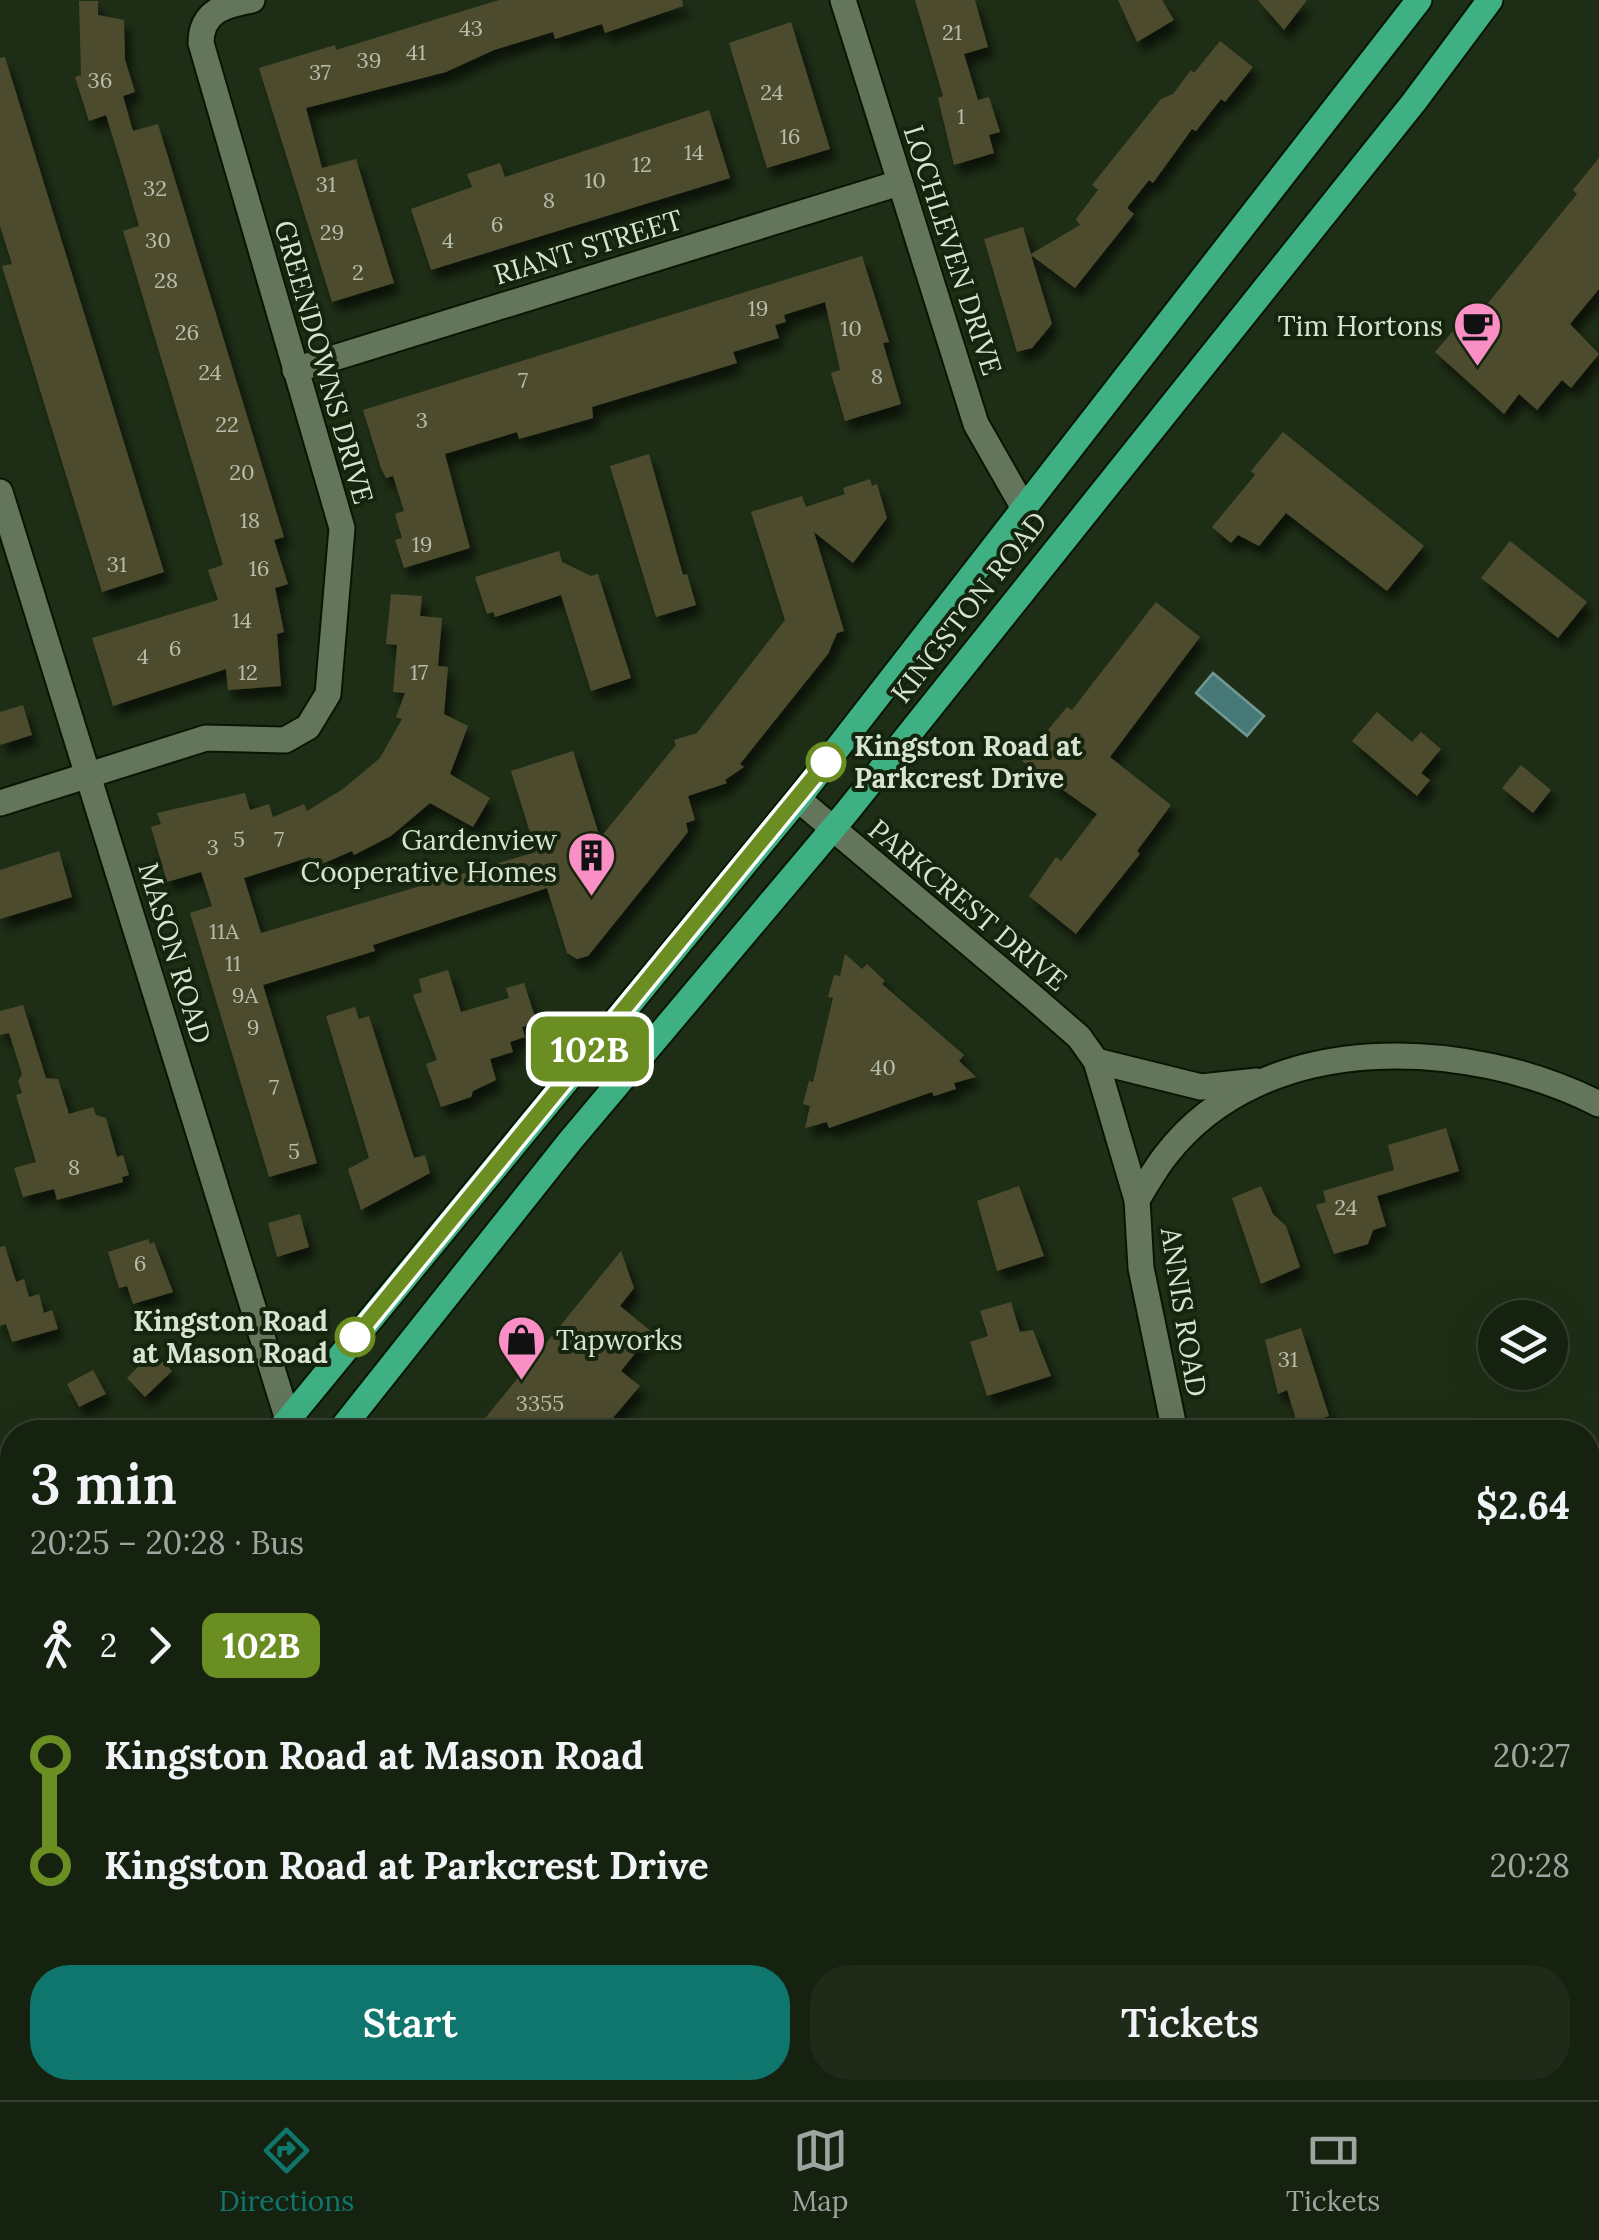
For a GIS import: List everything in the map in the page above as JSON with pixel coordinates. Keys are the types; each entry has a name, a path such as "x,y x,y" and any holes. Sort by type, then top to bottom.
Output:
{"main road":[{"name":"KINGSTON ROAD","path":"290,1420 798,799 1419,0"},
{"name":"KINGSTON ROAD","path":"349,1420 742,930 831,829 1414,102 1490,0"},
{"path":"722,888 734,900 742,930"}],"street":[{"name":"GREENDOWNS DRIVE","path":"0,804 206,738 285,740 308,727 328,694 342,528 201,43 201,28 219,8 252,0"},
{"name":"LOCHLEVEN DRIVE","path":"844,0 976,424 1024,510"},
{"name":"RIANT STREET","path":"295,370 899,182"},
{"name":"MASON ROAD","path":"0,492 282,1420"},
{"name":"PARKCREST DRIVE","path":"798,799 1079,1037 1096,1061 1137,1200"},
{"path":"1096,1061 1202,1087 1268,1080 1356,1059 1435,1056 1520,1072 1599,1104"},
{"path":"1137,1200 1177,1143 1228,1102 1268,1080"},
{"name":"ANNIS ROAD","path":"1137,1200 1141,1268 1173,1420"}],"water":[{"path":"1213,673 1264,716 1247,736 1196,693"}],"building":[{"path":"499,0 682,0 683,6 605,33 602,24 555,39 553,32 494,50 446,72 306,108 322,168 356,159 394,283 332,302 259,68 335,45 336,50"},
{"path":"915,0 975,0 988,47 964,54 978,100 989,97 1000,132 989,135 994,153 954,165 938,98 943,96"},
{"path":"1118,0 1162,0 1174,20 1137,42"},
{"path":"1258,0 1307,0 1284,30"},
{"path":"79,1 98,1 98,15 124,20 125,60 135,92 123,96 133,131 158,124 284,537 274,540 288,584 275,588 284,632 277,634 281,686 228,690 226,669 113,706 92,638 218,600 208,570 223,565 123,231 139,226 125,177 106,115 89,121 75,77 81,75"},
{"path":"791,22 830,149 767,168 729,43"},
{"path":"1220,41 1253,67 1225,102 1221,99 1196,131 1192,129 1153,183 1149,180 1127,208 1134,214 1075,288 1031,255 1052,324 1032,348 1017,352 984,239 1023,227 1031,254 1080,225 1076,219 1098,190 1092,185 1161,99 1173,94"},
{"path":"5,57 164,572 102,592 2,266 12,264 0,226 0,58"},
{"path":"709,110 730,178 431,270 411,209 472,187 467,174 500,163 505,177"},
{"path":"1599,158 1599,289 1570,324 1599,354 1571,388 1562,380 1537,410 1519,394 1504,414 1435,352 1454,330 1466,330 1577,194 1573,190"},
{"path":"862,256 889,342 883,343 901,404 845,421 831,373 840,370 825,302 784,315 786,322 775,325 779,338 733,352 737,363 592,407 593,418 519,439 517,432 445,454 470,548 404,568 395,540 402,538 395,514 404,511 393,476 386,478 381,468 363,410"},
{"path":"1283,432 1424,546 1387,591 1286,513 1259,546 1238,535 1231,543 1212,527 1255,475 1251,471"},
{"path":"649,454 683,575 687,574 696,605 656,617 610,466"},
{"path":"870,479 872,486 877,484 887,518 853,563 814,532 844,631 837,633 828,654 740,764 744,767 725,780 727,783 688,796 695,820 686,823 688,832 588,956 577,959 567,953 547,888 373,945 375,951 263,985 317,1163 269,1177 190,913 212,906 201,872 167,882 151,827 161,824 157,813 245,793 250,810 269,804 273,817 304,804 307,811 343,789 380,758 402,719 396,717 405,693 393,692 397,645 386,644 391,594 422,596 420,616 442,618 438,666 448,667 444,714 468,726 450,774 490,798 473,827 430,803 391,836 354,855 352,851 315,867 310,857 244,878 261,933 536,852 511,771 573,751 600,838 676,745 674,740 697,733 785,620 751,512 802,496 806,507 845,494 843,488"},
{"path":"1510,541 1587,602 1558,638 1481,578"},
{"path":"559,551 562,562 591,576 598,574 631,678 591,691 561,595 495,617 493,612 487,614 475,577"},
{"path":"1156,602 1200,637 1110,757 1171,805 1137,851 1140,854 1076,934 1029,896 1056,857 1061,861 1097,814 1022,761 1067,707 1072,710"},
{"path":"23,705 32,735 0,745 0,712"},
{"path":"1377,712 1412,742 1421,732 1441,749 1421,773 1430,780 1417,796 1352,741"},
{"path":"1521,765 1551,790 1533,813 1502,788"},
{"path":"59,851 72,897 0,919 0,870"},
{"path":"845,954 862,969 867,964 885,981 882,984 964,1055 959,1061 976,1077 954,1083 956,1089 934,1096 932,1092 829,1128 827,1122 805,1128 810,1106 803,1104 809,1081 813,1082 833,998 828,997 834,975 840,976"},
{"path":"448,970 461,1012 509,998 506,988 524,983 537,1023 522,1027 525,1037 510,1042 513,1052 490,1059 496,1080 473,1091 471,1097 441,1107 426,1064 437,1060 413,995 422,992 419,979"},
{"path":"23,1005 46,1078 58,1079 69,1114 93,1107 96,1115 106,1118 117,1157 123,1155 129,1175 122,1177 123,1182 57,1200 54,1189 23,1197 14,1168 36,1162 16,1095 22,1093 18,1081 22,1074 9,1033 0,1035 0,1011"},
{"path":"355,1007 359,1019 369,1016 414,1158 425,1155 430,1173 361,1210 348,1169 369,1158 326,1016"},
{"path":"1446,1128 1459,1171 1377,1196 1386,1226 1373,1230 1368,1244 1334,1254 1316,1205 1326,1202 1323,1191 1394,1170 1388,1145"},
{"path":"1019,1186 1044,1256 997,1271 977,1201"},
{"path":"1261,1186 1273,1214 1286,1226 1300,1267 1261,1284 1232,1198"},
{"path":"300,1214 309,1247 277,1257 268,1223"},
{"path":"148,1239 150,1244 154,1242 173,1292 133,1304 127,1286 119,1288 108,1252"},
{"path":"5,1246 16,1282 24,1279 29,1297 39,1294 44,1313 52,1310 58,1329 12,1342 6,1324 0,1326 0,1247"},
{"path":"621,1251 634,1288 620,1306 652,1332 621,1371 640,1386 611,1420 484,1420"},
{"path":"1011,1302 1020,1332 1033,1330 1051,1376 987,1396 970,1342 988,1336 980,1311"},
{"path":"1301,1328 1329,1416 1296,1420 1287,1390 1278,1394 1265,1340"},
{"path":"153,1352 172,1371 145,1397 127,1378"},
{"path":"93,1370 106,1394 79,1407 67,1384"}],"bus line":[{"name":"102B","path":"355,1337 826,762"}],"place":[{"name":"Tim Hortons","path":"1478,368"},
{"name":"Kingston Road at Parkcrest Drive","path":"826,762"},
{"name":"Gardenview Cooperative Homes","path":"592,898"},
{"name":"Kingston Road at Mason Road","path":"355,1337"},
{"name":"Tapworks","path":"521,1382"}]}
